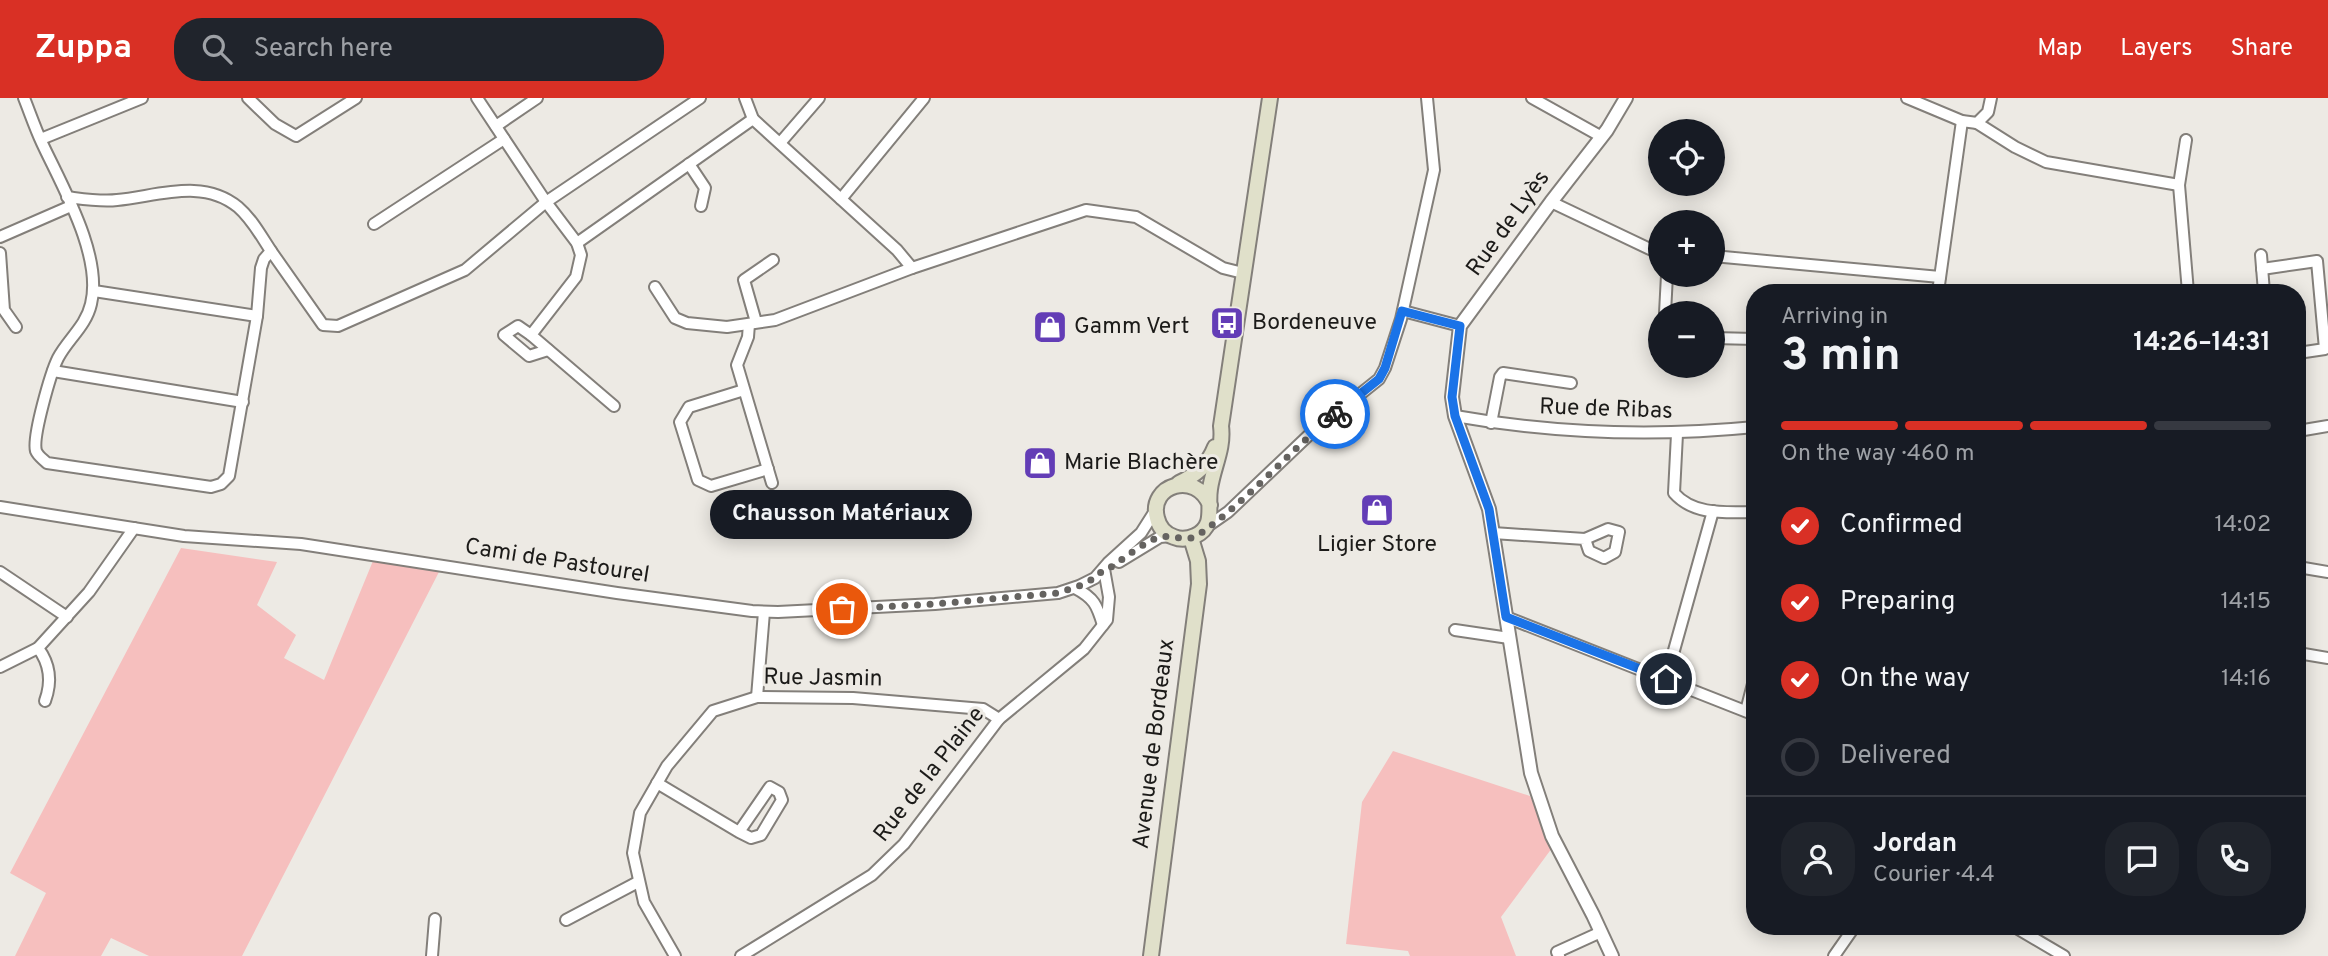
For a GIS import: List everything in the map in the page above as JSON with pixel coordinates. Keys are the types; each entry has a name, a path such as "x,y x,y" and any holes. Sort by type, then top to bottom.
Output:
{"main road":[{"path":"1221,426 1215,447 1205,465 1162,494 1156,511 1161,528 1177,539 1191,538 1205,528 1209,520 1210,489 1221,447 1221,426 1242,273 1270,98"},
{"path":"1175,485 1198,488 1210,505"},
{"name":"Avenue de Bordeaux","path":"1151,956 1199,583 1198,561 1191,538"}],"street":[{"path":"24,98 89,253 94,291 83,324 58,358 36,433 36,450 47,463 211,487 221,484 229,476 243,402 257,316 261,268 271,251"},
{"path":"41,139 142,98"},
{"path":"248,98 275,124 296,135 356,98"},
{"path":"477,98 545,202 577,243 581,255 576,277 531,335"},
{"path":"496,125 537,98"},
{"path":"0,237 69,201 114,201 188,190 208,192 239,207 252,221 323,325 338,326 465,270 545,202 700,98"},
{"path":"745,98 753,119 897,250 912,268"},
{"path":"780,144 819,98"},
{"path":"841,200 924,98"},
{"path":"1205,528 1232,507 1309,435 1379,379 1385,368 1402,311 1434,170 1427,98"},
{"path":"1532,98 1602,137"},
{"name":"Rue de Lyès","path":"1460,326 1602,137 1626,98"},
{"path":"1907,98 1962,121 1977,123 2015,147 2046,162 2179,185"},
{"path":"1977,123 1988,111 1991,98"},
{"path":"577,243 753,119"},
{"path":"1941,284 1962,121"},
{"path":"374,224 504,139"},
{"path":"2186,140 2179,185 2187,284"},
{"path":"689,164 705,188 701,206"},
{"path":"1551,202 1648,248"},
{"path":"655,287 675,318 687,323 727,327 775,320 912,268 1087,210 1136,217 1223,268 1242,273"},
{"path":"0,253 4,310 16,327"},
{"path":"2261,256 2263,284"},
{"path":"1725,257 1940,277"},
{"path":"772,483 737,365 753,323 744,280 773,260"},
{"path":"2262,269 2317,261 2325,349 2306,352"},
{"path":"94,291 257,316"},
{"path":"1402,311 1460,326 1452,397 1455,416 1489,509 1531,773 1552,836 1612,956"},
{"path":"548,350 529,356 504,335 518,326 531,335 614,405"},
{"path":"1725,338 1746,339"},
{"path":"53,371 243,402"},
{"path":"1491,423 1503,373 1571,383"},
{"path":"744,390 689,407 680,422 698,480 711,486 768,469"},
{"name":"Rue de Ribas","path":"1455,416 1567,432 1677,434 1746,428"},
{"path":"2306,430 2328,426"},
{"path":"1677,434 1674,493 1682,502 1692,507 1713,511 1746,512"},
{"path":"1210,505 1232,507"},
{"name":"Cami de Pastourel","path":"0,507 184,536 314,545 540,582 764,612 935,604 1058,593 1095,578 1141,533 1156,511"},
{"path":"1666,679 1713,511"},
{"path":"0,667 38,648 89,592 134,528"},
{"path":"1493,533 1585,539"},
{"name":"Cami de Pastourel","path":"1104,569 1160,537 1171,536"},
{"path":"2306,568 2328,572"},
{"path":"1103,625 1109,613 1104,569"},
{"path":"0,572 67,617"},
{"path":"1075,588 1094,601 1103,625"},
{"path":"757,696 764,612"},
{"path":"1506,617 1746,711"},
{"name":"Rue de la Plaine","path":"741,956 872,876 904,845 999,719 1084,649 1103,625"},
{"path":"1455,630 1509,638"},
{"path":"38,648 46,659 50,687 46,701"},
{"path":"2306,654 2328,658"},
{"name":"Rue Jasmin","path":"675,956 644,902 633,853 640,813 667,766 713,711 757,696 853,698 983,709 999,719"},
{"path":"657,783 739,832 751,838 761,835 782,800 779,792 770,787 739,832"},
{"path":"566,920 638,883"},
{"path":"432,956 435,919"},
{"path":"1556,950 1601,932"},
{"path":"1834,956 1849,935"},
{"path":"2028,935 2064,956"}],"shaded area":[{"path":"181,548 277,562 257,605 296,635 284,658 324,680 375,556 440,570 242,956 149,956 111,938 101,956 15,956 46,893 10,873"},
{"path":"1393,751 1530,796 1552,848 1501,917 1516,956 1410,956 1408,951 1346,944 1362,802"}],"way so far":[{"path":"842,609 1058,593 1079,586 1160,537 1184,539 1199,534 1228,512 1335,414"}],"place":[{"name":"Bordeneuve","path":"1227,323"},
{"name":"Gamm Vert","path":"1050,327"},
{"name":"Marie Blachère","path":"1040,463"},
{"name":"Ligier Store","path":"1377,510"},
{"name":"Chausson Matériaux","path":"842,609"}],"route":[{"path":"1335,414 1379,379 1385,368 1402,311 1460,326 1452,397 1455,416 1489,509 1506,617 1666,679"}]}
